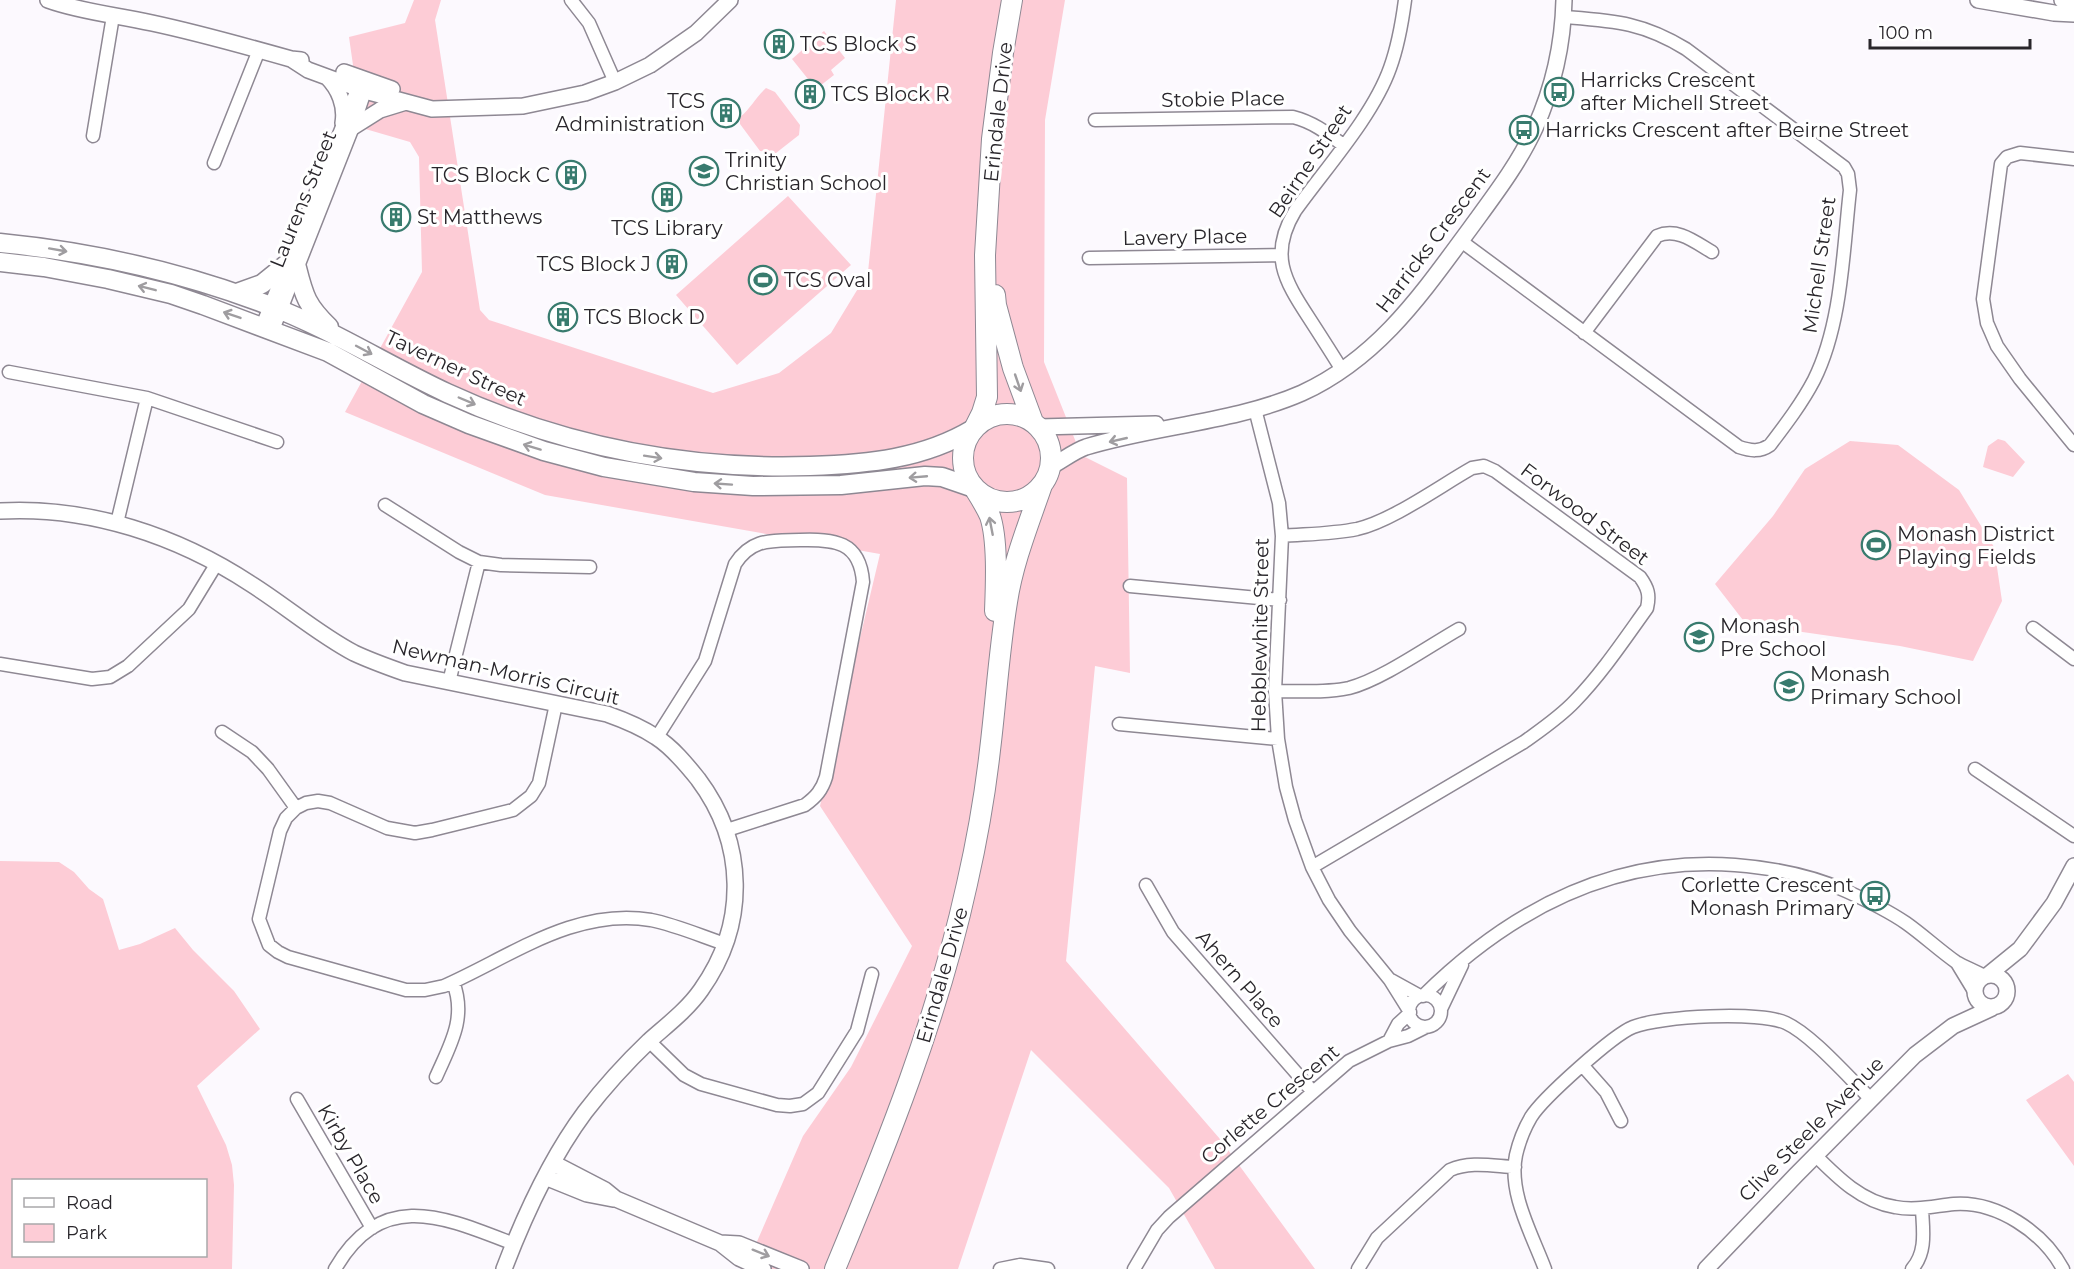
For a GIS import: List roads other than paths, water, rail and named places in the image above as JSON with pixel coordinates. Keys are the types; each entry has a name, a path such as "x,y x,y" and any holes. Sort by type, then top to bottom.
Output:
{"main road":[{"name":"Erindale Drive","path":"974,428 987,397 985,255 992,139 1012,0"},
{"name":"Erindale Drive","path":"988,224 996,304 1012,368 1036,424"},
{"name":"Taverner Street","path":"0,243 112,259 237,293 336,335 448,393 500,416 579,441 641,455 716,465 775,467 834,465 899,457 930,450 953,441 974,428"},
{"path":"0,262 44,267 171,294 328,352 469,424 514,442 634,473 694,482 753,486 831,485 934,476 974,488 987,497 1009,502 1030,496 1046,476 1050,445 1036,424 1020,415 1006,413 986,418 974,428 964,445 962,460 966,476 974,488"},
{"path":"237,293 262,284 292,265 309,306 336,335"},
{"name":"Erindale Drive","path":"835,1269 898,1114 923,1042 954,939 985,790 997,668 1012,573 1046,476"},
{"name":"Erindale Drive","path":"974,488 986,507 993,531 996,586 994,628 997,668"}],"street":[{"path":"48,0 80,10 192,32 291,59 312,61 406,102 487,109 563,99 615,82 650,65 680,45 730,0"},
{"path":"571,0 589,23 615,82"},
{"name":"Beirne Street","path":"1342,370 1292,293 1285,278 1281,255 1284,231 1291,217 1376,98 1399,40 1405,0"},
{"name":"Harricks Crescent","path":"1046,476 1084,448 1255,409 1301,393 1342,370 1385,336 1410,310 1518,162 1535,129 1553,75 1564,17 1564,0"},
{"path":"1978,0 2054,13 2074,14"},
{"path":"2062,0 2074,1"},
{"path":"93,136 113,16"},
{"name":"Michell Street","path":"1461,241 1739,447 1752,451 1764,449 1770,445 1800,405 1815,378 1826,349 1836,303 1850,182 1848,174 1837,160 1666,36 1634,24 1564,17"},
{"path":"214,163 259,50"},
{"path":"291,59 308,70 326,76 437,106"},
{"path":"326,76 335,86 341,99 348,125 380,110 406,102"},
{"name":"Laurens Street","path":"267,328 363,85"},
{"name":"Stobie Place","path":"1095,120 1293,117 1321,128 1343,145"},
{"path":"2074,159 2020,153 2007,158 2001,164 1983,299 1987,323 1997,346 2035,400 2074,445"},
{"path":"1584,333 1657,236 1674,233 1683,235 1712,252"},
{"name":"Lavery Place","path":"1089,258 1281,255"},
{"path":"9,372 147,398 277,442"},
{"path":"117,523 147,398"},
{"name":"Hebblewhite Street","path":"1255,409 1276,493 1282,536 1275,691 1278,739 1289,798 1312,867 1329,900 1350,931 1390,980 1410,1012"},
{"name":"Harricks Crescent","path":"1036,424 1192,422"},
{"name":"Forwood Street","path":"1282,536 1358,529 1382,520 1472,468 1484,466 1495,471 1640,577 1647,587 1650,598 1647,608 1596,677 1575,702 1551,724 1312,867"},
{"path":"385,505 459,552 479,562 501,565 590,567"},
{"name":"Newman-Morris Circuit","path":"0,511 60,513 117,523 155,535 217,562 354,653 379,664 405,673 607,714 657,737 689,767 707,791 727,831 734,860 733,918 725,944 714,969 700,991 615,1076 587,1109 549,1170 504,1269"},
{"path":"657,737 705,661 735,564 742,554 752,546 764,542 816,540 832,540 851,552 858,561 863,582 822,789 805,805 727,831"},
{"path":"0,664 92,679 104,679 116,675 189,609 217,562"},
{"path":"449,682 479,562"},
{"path":"1130,586 1280,600"},
{"path":"2033,628 2074,659"},
{"path":"1275,691 1326,691 1349,688 1371,680 1459,629"},
{"path":"556,704 539,783 531,796 513,810 415,833 387,828 330,803 318,801 296,808 286,818 280,831 260,908 259,924 269,945 288,957 406,990 425,990 453,982 563,929 595,920 624,918 651,920 725,944"},
{"path":"1119,724 1278,739"},
{"path":"222,732 252,752 268,769 296,808"},
{"path":"1975,769 2074,836"},
{"path":"1465,959 1437,1021 1426,1027 1415,1023 1410,1012 1413,1002 1465,959 1511,924 1569,892 1602,880 1638,871 1698,864 1761,867 1803,876 1844,890 1904,921 1956,962 1986,975 1997,976 2007,986"},
{"path":"1974,993 1976,984 2020,949 2054,903 2074,866"},
{"name":"Ahern Place","path":"1146,885 1173,932 1313,1092"},
{"path":"1956,962 1979,1003 1992,1008 2001,1004 2007,996 2007,986 2020,949"},
{"path":"649,1041 684,1075 701,1083 777,1105 803,1104 818,1093 857,1030 872,974"},
{"name":"Hebblewhite Street","path":"1390,980 1422,996"},
{"path":"436,1077 459,1023 459,1007 453,982"},
{"name":"Clive Steele Avenue","path":"1953,1026 1967,1011 1974,993"},
{"path":"1422,996 1430,996 1436,1000 1441,1009"},
{"name":"Clive Steele Avenue","path":"1706,1269 1921,1049 1953,1026 1992,1008"},
{"name":"Corlette Crescent","path":"1389,1041 1398,1024 1410,1012"},
{"path":"1545,1269 1516,1186 1515,1167 1522,1134 1532,1115 1583,1066 1623,1032 1650,1021 1740,1016 1769,1017 1786,1023 1803,1033 1871,1099"},
{"name":"Corlette Crescent","path":"1134,1269 1157,1230 1182,1205 1349,1061 1389,1041 1408,1036 1426,1027"},
{"path":"1583,1066 1606,1092 1621,1121"},
{"name":"Kirby Place","path":"297,1099 372,1228"},
{"path":"1815,1155 1854,1190 1873,1201 1893,1207 1923,1209 1965,1204 1998,1212 2019,1223 2038,1237 2055,1255 2064,1269"},
{"path":"1358,1269 1377,1238 1450,1170 1470,1165 1515,1167"},
{"path":"549,1170 605,1190 616,1199 720,1243 739,1258 763,1269"},
{"path":"1912,1269 1921,1255 1924,1242 1923,1209"},
{"path":"335,1269 350,1246 372,1228 389,1220 407,1216 436,1216 456,1221 514,1244"},
{"path":"720,1243 739,1244 801,1269"},
{"path":"1000,1269 1020,1265 1048,1269"}],"place":[{"name":"TCS Block S","path":"779,44"},
{"name":"Harricks Crescent after Michell Street","path":"1559,92"},
{"name":"TCS Block R","path":"810,94"},
{"name":"TCS Administration","path":"726,113"},
{"name":"Harricks Crescent after Beirne Street","path":"1524,130"},
{"name":"Trinity Christian School","path":"704,171"},
{"name":"TCS Block C","path":"571,175"},
{"name":"TCS Library","path":"667,197"},
{"name":"St Matthews","path":"396,217"},
{"name":"TCS Block J","path":"672,264"},
{"name":"TCS Oval","path":"763,280"},
{"name":"TCS Block D","path":"563,317"},
{"name":"Monash District Playing Fields","path":"1876,545"},
{"name":"Monash Pre School","path":"1699,637"},
{"name":"Monash Primary School","path":"1789,686"},
{"name":"Corlette Crescent Monash Primary","path":"1875,896"}]}
